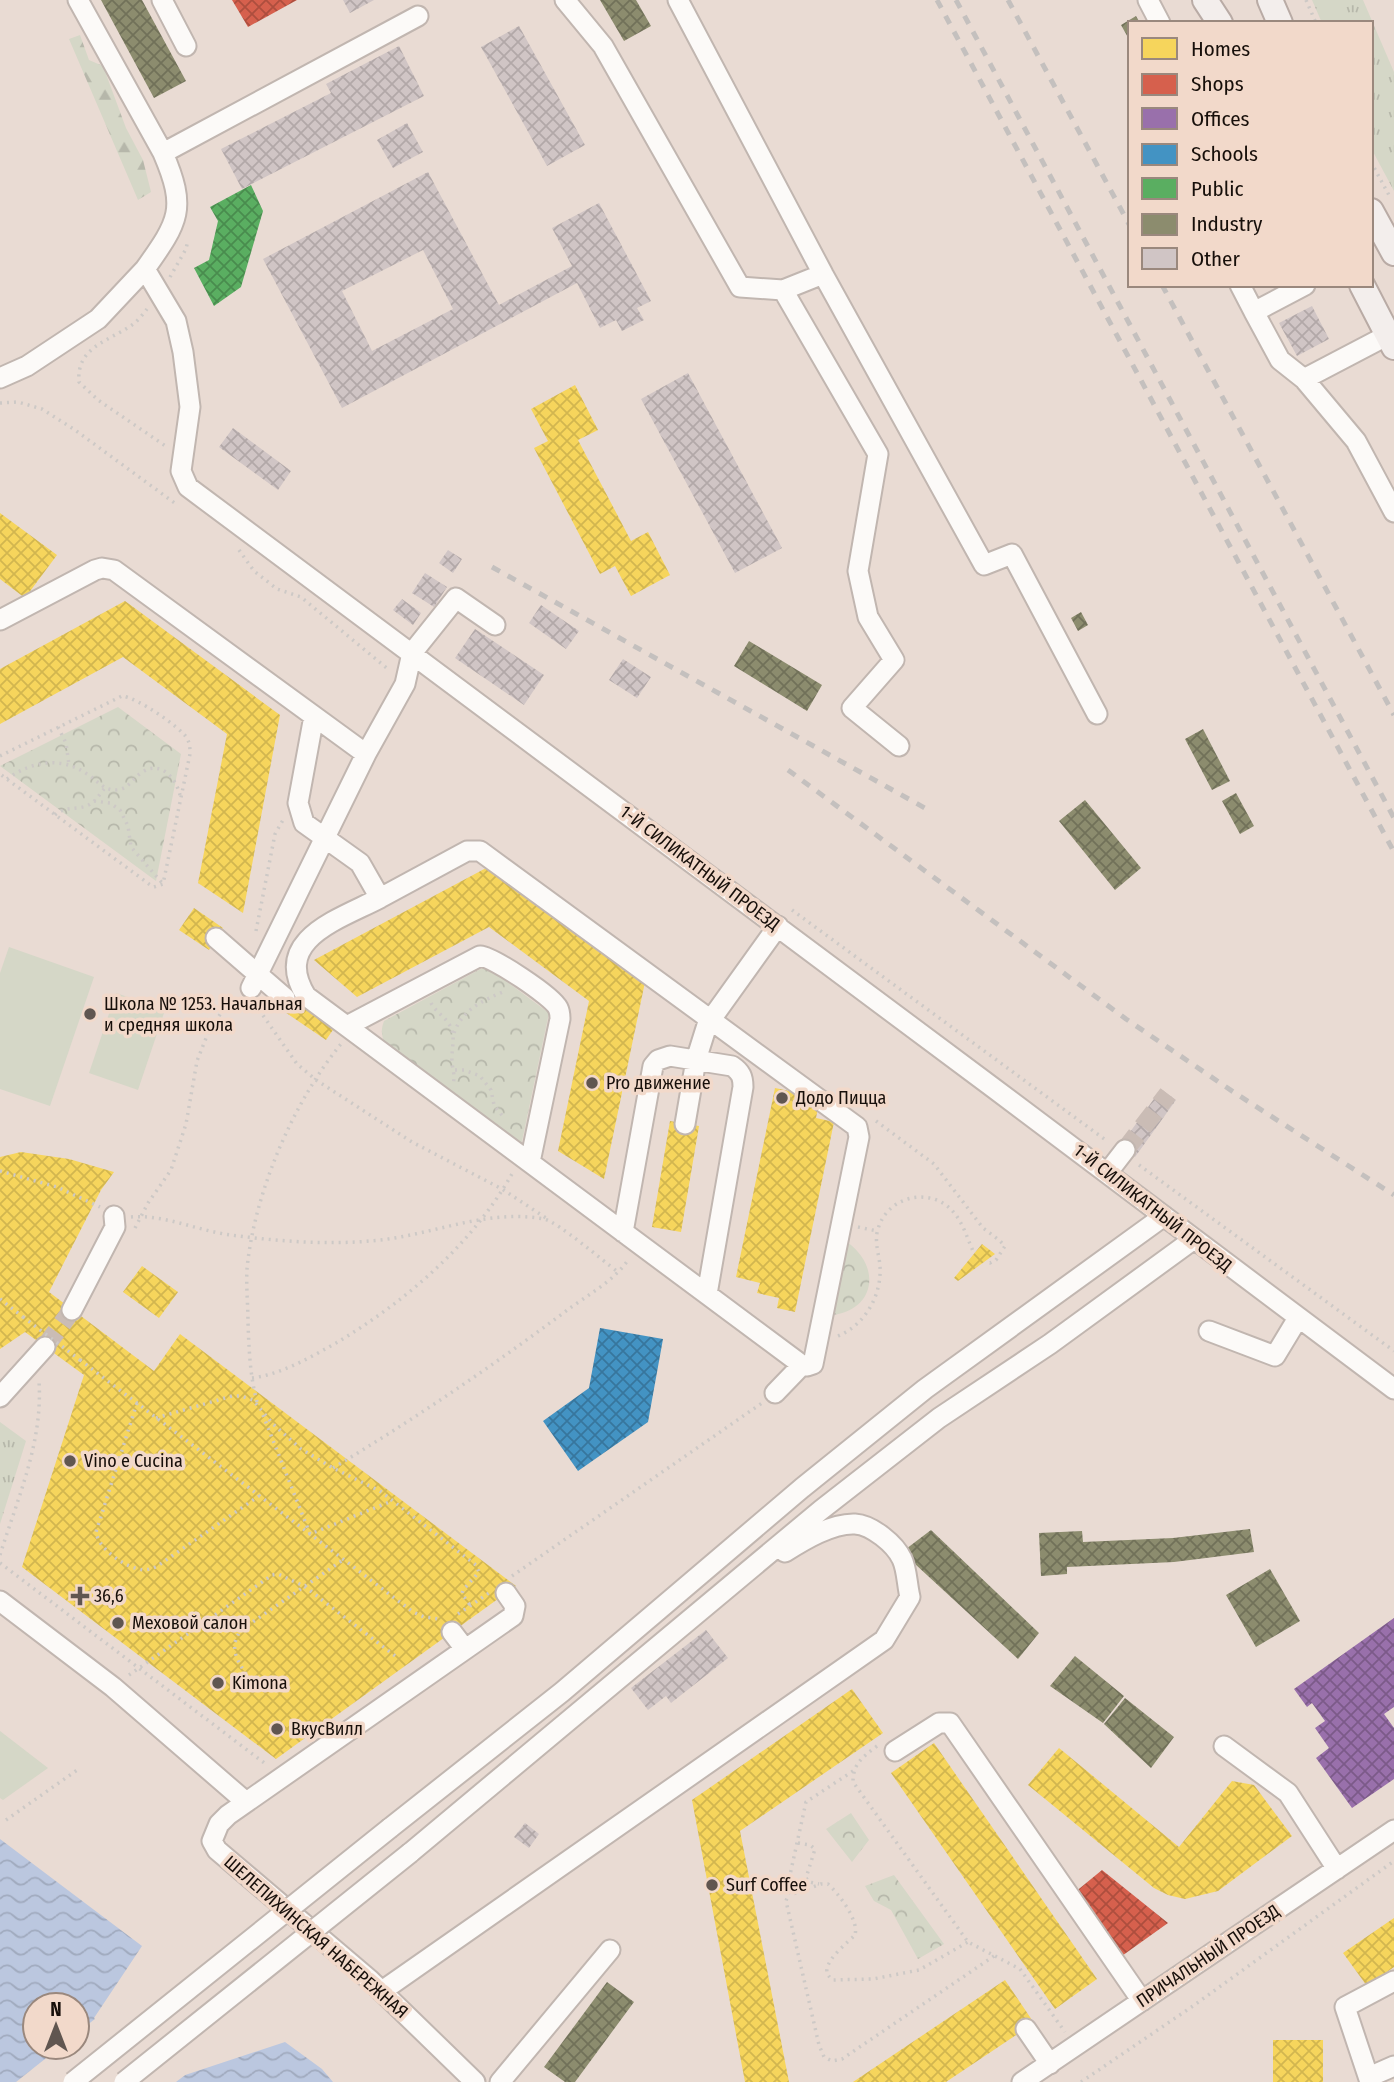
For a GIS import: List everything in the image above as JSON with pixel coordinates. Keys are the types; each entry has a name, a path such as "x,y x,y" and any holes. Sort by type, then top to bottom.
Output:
{"main road":[{"path":"1205,0 1219,21"},
{"path":"1221,0 1230,21"},
{"path":"1270,0 1279,21"},
{"path":"1288,0 1291,21"},
{"path":"1373,215 1394,253"},
{"path":"1363,287 1391,341"}],"street":[{"path":"0,378 27,366 98,319 145,269 175,221 178,203 173,176 163,153 78,0"},
{"path":"162,0 186,46"},
{"path":"565,0 603,46 740,287 783,289 823,274"},
{"path":"678,0 823,274 984,565 1012,554 1097,714"},
{"path":"1148,0 1159,21"},
{"path":"163,153 418,16"},
{"name":"1-Й СИЛИКАТНЫЙ ПРОЕЗД","path":"145,269 176,321 183,352 190,407 181,471 188,487 1108,1172 1394,1389"},
{"path":"1241,287 1280,360 1304,379 1356,441 1394,512"},
{"path":"1254,312 1301,287"},
{"path":"783,289 878,454 858,571 868,617 894,660 852,708 899,746"},
{"path":"1304,379 1391,341"},
{"path":"0,620 95,570 114,570 366,754"},
{"path":"251,986 366,754 405,684 412,653 456,598 495,625"},
{"path":"314,716 298,803 304,823 360,863 380,898"},
{"path":"467,851 480,851 710,1021 853,1122 859,1131 813,1364 802,1365 306,996 298,983 296,961 305,941 316,932 380,898 467,851"},
{"path":"685,1124 696,1060 710,1021 778,926"},
{"path":"216,938 251,986 285,998"},
{"path":"350,1028 422,986 481,956 499,962 527,982 553,1002 560,1011 519,1154"},
{"path":"628,1235 653,1066 658,1060 670,1056 732,1066 743,1078 707,1294"},
{"path":"1108,1172 1124,1151"},
{"path":"73,2082 562,1692 802,1488 925,1389 1164,1216"},
{"path":"72,1310 115,1227 115,1218"},
{"path":"124,2082 410,1853 821,1510 939,1418 1050,1344 1194,1239"},
{"path":"1209,1331 1275,1356 1298,1318"},
{"path":"0,1397 41,1351"},
{"path":"775,1393 802,1365"},
{"path":"382,1992 884,1640 910,1597 903,1559 885,1536 857,1524 834,1528 801,1542 733,1584"},
{"path":"0,1601 113,1687 246,1802 513,1616 514,1606 501,1588"},
{"path":"451,1622 465,1649"},
{"path":"891,1745 944,1721 950,1724 1142,2001"},
{"path":"1224,1746 1288,1793 1337,1869"},
{"name":"ШЕЛЕПИХИНСКАЯ НАБЕРЕЖНАЯ","path":"246,1802 219,1824 212,1841 217,1850 382,1992 475,2082"},
{"name":"ПРИЧАЛЬНЫЙ ПРОЕЗД","path":"1022,2082 1394,1830"},
{"path":"500,2082 610,1950"},
{"path":"1394,1981 1345,2007 1370,2080 1394,2066"},
{"path":"1026,2029 1050,2064"}],"path":[{"path":"1306,0 1315,21"},
{"path":"1373,166 1394,205"},
{"path":"98,401 182,457"},
{"path":"0,403 18,402 42,409 185,510"},
{"path":"229,542 240,551 254,571 277,589 301,597 405,684"},
{"path":"0,756 116,698 129,697 136,700 184,735 190,754 163,884"},
{"path":"58,727 66,743 69,765"},
{"path":"7,779 30,766 60,762 86,772 105,788 118,790 128,787 139,774 155,768 174,777 181,797"},
{"path":"0,775 149,884 154,887 163,884"},
{"path":"55,815 64,808 83,807 94,801 105,788"},
{"path":"94,801 106,802 120,810 128,826 131,847 163,884"},
{"path":"298,803 275,834 251,986 297,1064 316,1080 412,1142 502,1189 618,1272"},
{"path":"782,903 1394,1351"},
{"path":"444,1098 453,1086 453,1035 457,1024 469,1009 527,982"},
{"path":"131,1235 171,1170 186,1124 197,1061 208,1033 232,989 251,986"},
{"path":"230,996 251,986"},
{"path":"422,986 434,1008 447,1021 453,1035"},
{"path":"257,1404 249,1354 247,1271 252,1237 274,1159 304,1098 350,1028"},
{"path":"252,1378 272,1376 317,1354 372,1321 415,1288 454,1251 502,1189 519,1154 506,1119 494,1105 487,1082 472,1072 455,1070"},
{"path":"0,1171 46,1183 93,1204"},
{"path":"819,1339 830,1339 843,1334 859,1322 873,1303 879,1287 877,1231 889,1209 902,1200 916,1196 932,1198 945,1204 956,1215 974,1253"},
{"path":"115,1218 157,1218 231,1235 308,1242 370,1241 418,1235 479,1219 510,1215 548,1220"},
{"path":"333,1468 497,1360 618,1272 630,1256 628,1235"},
{"path":"0,1299 413,1612 451,1622 775,1393"},
{"path":"0,1555 36,1441 40,1412 41,1351"},
{"path":"156,1418 232,1396 247,1397 294,1443 333,1468 369,1484 476,1565 479,1572 477,1577 463,1590 464,1598 470,1606"},
{"path":"137,1403 96,1532 102,1546 137,1569 156,1567 259,1496"},
{"path":"261,1410 310,1534"},
{"path":"310,1534 393,1501"},
{"path":"250,1680 234,1652 236,1637 241,1630 343,1559"},
{"path":"0,1563 282,1777"},
{"path":"113,1687 275,1574 283,1574 304,1586 399,1658"},
{"path":"891,1745 859,1760 853,1771 806,1802 797,1843 786,1901 824,2057 832,2061 842,2059 995,1956"},
{"path":"6,1820 80,1768"},
{"path":"853,1771 853,1782 968,1942 1020,1969 1075,2047"},
{"path":"797,1843 810,1845 815,1849 806,1878 809,1882 828,1884 857,1929 827,1969 832,1980 873,1979 919,1970 968,1942"},
{"path":"1081,2082 1194,2006 1394,1861"},
{"path":"789,1892 793,1895 821,1884"}],"green space":[{"path":"1312,0 1363,0 1372,21 1321,21"},
{"path":"1373,23 1394,72 1394,191 1373,152"},
{"path":"80,35 89,60 103,66 126,128 143,160 151,192 138,200 69,39"},
{"path":"118,707 181,754 156,881 0,766"},
{"path":"9,947 94,977 50,1106 0,1089 0,973"},
{"path":"486,966 549,1013 521,1146 385,1044 382,1035 384,1021"},
{"path":"116,993 165,1010 138,1090 89,1073"},
{"path":"847,1242 865,1263 869,1285 858,1304 833,1315"},
{"path":"0,1422 26,1441 0,1524"},
{"path":"0,1731 48,1768 3,1800 0,1798"},
{"path":"851,1813 869,1840 852,1862 826,1829"},
{"path":"894,1875 944,1944 918,1959 891,1910 874,1901 865,1886"}],"water":[{"path":"0,1839 142,1946 94,2018 160,2082 0,2082"},
{"path":"285,2042 322,2069 333,2082 164,2082"}],"pier":[{"path":"100,2015 98,2018 162,2079 193,2069 176,2082 16,2082 42,2061 91,2061 91,2022"}],"building: Homes":[{"path":"575,385 598,430 578,440 631,541 648,532 670,575 631,596 615,566 600,574 534,448 548,441 531,409"},
{"path":"0,513 57,555 25,598 0,579"},
{"path":"125,601 280,715 243,913 198,883 227,734 123,657 0,724 0,669"},
{"path":"488,867 645,982 604,1179 558,1151 589,1001 489,927 357,997 314,960"},
{"path":"194,908 223,928 209,950 179,930"},
{"path":"291,989 339,1021 326,1040 279,1008"},
{"path":"775,1088 799,1093 797,1103 818,1108 816,1118 834,1122 795,1312 777,1308 779,1298 757,1293 760,1283 736,1277"},
{"path":"670,1121 699,1126 681,1232 652,1227"},
{"path":"21,1152 69,1159 114,1172 101,1190 49,1292 154,1371 180,1334 516,1586 276,1759 22,1567 84,1375 25,1332 0,1349 0,1157"},
{"path":"982,1244 995,1254 958,1281 954,1278"},
{"path":"142,1266 178,1292 159,1318 123,1292"},
{"path":"852,1689 883,1733 740,1831 789,2082 745,2082 692,1800"},
{"path":"934,1743 1097,1979 1055,2009 891,1773"},
{"path":"1059,1748 1179,1847 1232,1781 1254,1785 1292,1836 1218,1891 1185,1899 1168,1895 1154,1888 1028,1785"},
{"path":"1394,1918 1394,1967 1367,1986 1343,1953"},
{"path":"1005,1980 1034,2023 946,2082 853,2082"},
{"path":"1273,2040 1323,2040 1323,2082 1273,2082"}],"building: Shops":[{"path":"232,0 297,0 248,27"},
{"path":"1102,1870 1168,1923 1119,1958 1074,1893"}],"building: Offices":[{"path":"1394,1618 1394,1707 1384,1714 1394,1728 1394,1779 1352,1808 1316,1758 1329,1748 1315,1728 1325,1721 1312,1703 1307,1707 1294,1689"}],"building: Schools":[{"path":"600,1328 663,1339 648,1422 578,1471 543,1421 589,1388"}],"building: Public":[{"path":"251,185 263,211 241,287 214,306 194,268 209,260 218,221 210,207"}],"building: Industry":[{"path":"101,0 142,0 186,81 154,98"},
{"path":"600,0 636,0 651,26 624,41"},
{"path":"1136,16 1139,21 1128,21 1128,37 1121,25"},
{"path":"1081,612 1088,625 1078,631 1071,618"},
{"path":"749,641 822,685 807,711 734,666"},
{"path":"1203,729 1230,781 1212,790 1185,739"},
{"path":"1236,793 1254,826 1240,834 1222,801"},
{"path":"1085,800 1141,868 1115,890 1059,821"},
{"path":"1250,1529 1254,1552 1174,1562 1067,1567 1067,1574 1041,1576 1039,1533 1082,1531 1083,1542 1173,1538"},
{"path":"931,1530 1039,1633 1018,1659 902,1552"},
{"path":"1270,1569 1300,1621 1256,1647 1226,1595"},
{"path":"1075,1656 1124,1696 1103,1723 1050,1686"},
{"path":"1125,1698 1174,1737 1151,1768 1104,1724"},
{"path":"607,1982 634,2002 575,2082 565,2082 544,2067"}],"building: Other":[{"path":"343,0 374,0 350,13"},
{"path":"519,26 585,145 547,166 481,47"},
{"path":"399,46 424,96 242,189 221,149 331,93 326,84"},
{"path":"407,123 423,152 393,168 377,140"},
{"path":"428,172 499,305 572,266 552,228 599,203 651,301 637,308 644,320 622,331 616,320 600,328 577,283 342,408 263,259","holes":["423,250 453,309 372,351 342,291"]},
{"path":"1312,306 1329,339 1297,356 1279,323"},
{"path":"688,373 782,548 735,573 641,399"},
{"path":"233,428 291,471 278,490 219,447"},
{"path":"448,550 462,559 453,573 439,563"},
{"path":"425,573 447,587 434,607 412,593"},
{"path":"402,599 421,613 413,625 393,610"},
{"path":"541,605 579,631 566,649 529,623"},
{"path":"475,629 544,675 524,705 455,658"},
{"path":"623,659 651,677 637,698 609,680"},
{"path":"1161,1089 1176,1100 1135,1157 1120,1146"},
{"path":"706,1630 728,1658 671,1703 666,1696 648,1710 631,1688"},
{"path":"525,1823 539,1834 529,1848 514,1837"}],"tunnel":[{"path":"1125,1150 1168,1094"},
{"path":"45,1347 72,1310"}],"railway":[{"path":"937,0 1394,852"},
{"path":"956,0 1394,818"},
{"path":"1008,0 1128,222"},
{"path":"1163,287 1394,715"},
{"path":"492,567 932,812"},
{"path":"788,770 1126,1019 1394,1195"}],"place":[{"name":"Школа № 1253. Начальная и средняя школа","path":"90,1014"},
{"name":"Pro движение","path":"592,1083"},
{"name":"Додо Пицца","path":"782,1098"},
{"name":"Vino e Cucina","path":"70,1461"},
{"name":"36,6","path":"80,1596"},
{"name":"Меховой салон","path":"118,1623"},
{"name":"Kimona","path":"218,1683"},
{"name":"ВкусВилл","path":"277,1729"},
{"name":"Surf Coffee","path":"712,1885"}]}
